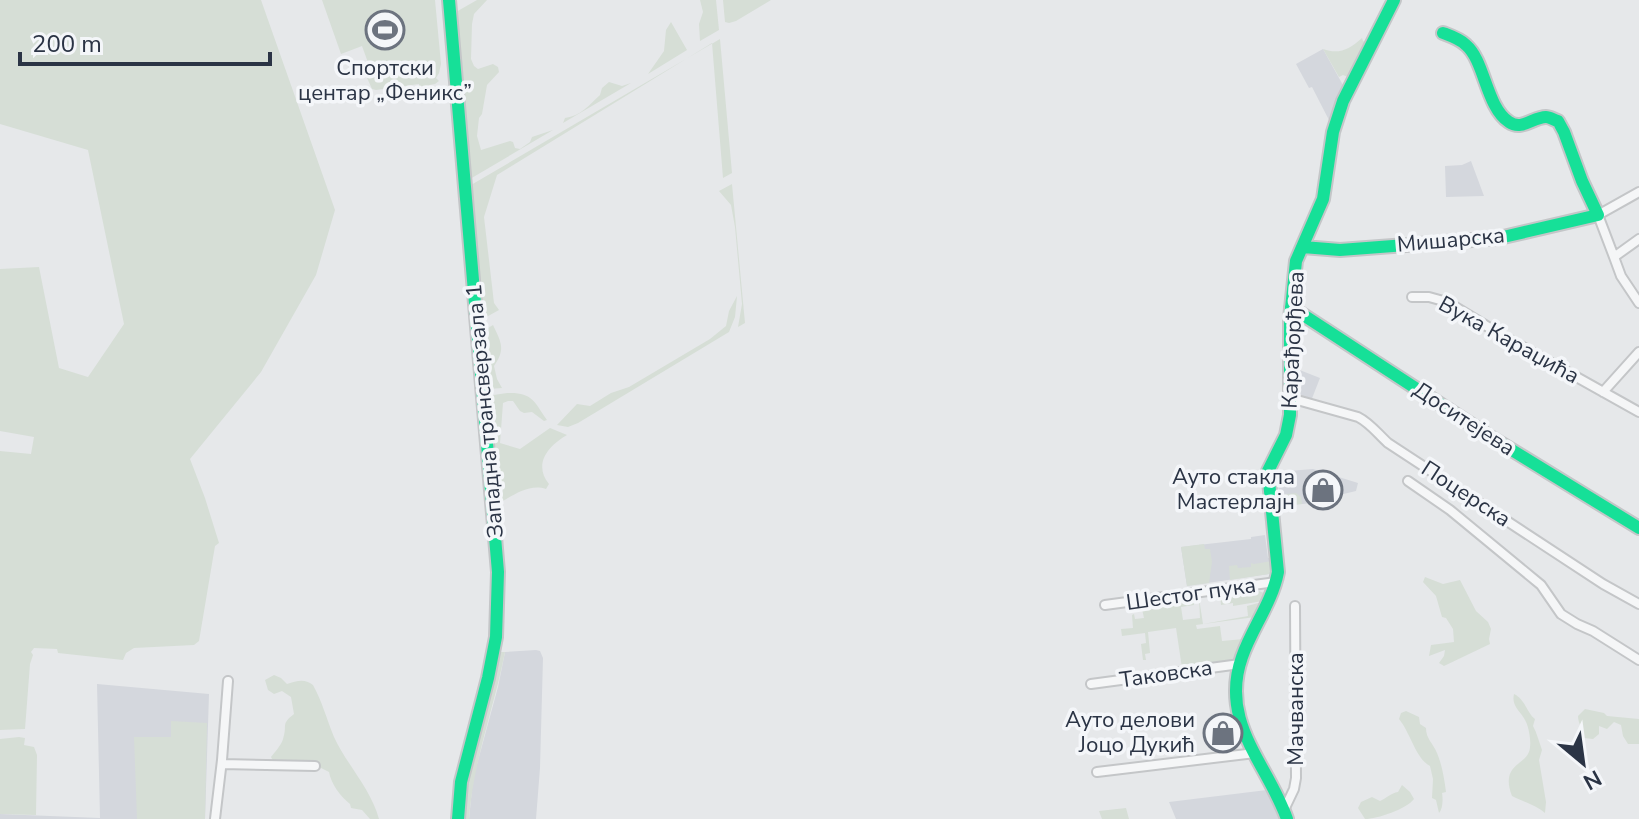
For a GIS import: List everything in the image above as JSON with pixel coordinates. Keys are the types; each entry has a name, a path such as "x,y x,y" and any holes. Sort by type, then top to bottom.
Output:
{"street":[{"name":"Западна трансверзала 1","path":"449,0 498,572 496,637 461,782 458,819"},
{"name":"Карађорђева","path":"1286,814 1246,736 1234,688 1240,664 1278,572 1268,471 1286,435 1290,415 1291,307 1296,261 1323,199 1333,132 1343,101 1394,0"},
{"path":"1443,33 1469,46 1506,121 1514,126 1546,117 1558,121 1621,276 1639,303"},
{"name":"Мишарска","path":"1303,247 1340,250 1499,238 1598,215 1639,192"},
{"path":"1614,257 1639,239"},
{"name":"Вука Караџића","path":"1412,297 1429,297 1447,302 1639,412"},
{"name":"Доситејева","path":"1291,307 1489,436 1639,528"},
{"name":"Вука Караџића","path":"1603,392 1639,352"},
{"name":"Поцерска","path":"1290,398 1368,422 1388,443 1603,584 1635,601"},
{"path":"1408,481 1450,510 1541,585 1561,614 1639,660"},
{"name":"Шестог пука","path":"1105,605 1276,582"},
{"path":"1635,601 1639,588"},
{"name":"Мачванска","path":"1286,814 1296,778 1295,606"},
{"name":"Таковска","path":"1091,684 1240,664"},
{"path":"215,819 228,681"},
{"path":"1097,772 1255,753"},
{"path":"222,764 315,766"}],"shaded area":[{"path":"0,0 261,0 335,210 316,275 261,372 190,459 219,543 215,546 199,641 194,645 134,648 126,653 123,660 34,648 31,652 25,729 0,730 0,451 31,454 34,437 0,431 0,269 39,267 59,368 88,377 124,324 88,150 0,124"},
{"name":"Спортски центар „Феникс”","path":"322,0 435,0 441,64 436,78 439,81 419,87 419,84 372,89 364,71 370,68 362,46 341,54"},
{"path":"477,0 487,0 474,14 471,59 478,69 493,64 499,72 487,85 479,118 477,136 481,150 510,141 520,149 532,137 553,130 470,179 456,12"},
{"path":"700,0 716,0 719,30 700,41 699,24 703,12"},
{"path":"723,0 771,0 729,23 725,22"},
{"path":"671,22 687,50 648,74 664,51 666,30"},
{"path":"1362,38 1368,43 1348,77 1339,77 1323,49 1344,50"},
{"path":"720,39 732,173 723,178 712,44"},
{"path":"1323,49 1344,87 1330,122 1296,64"},
{"path":"687,58 497,175 484,217 494,303 499,310 481,320 471,185"},
{"path":"609,82 622,86 631,83 563,123 565,118 576,115 588,106"},
{"path":"1471,161 1484,196 1446,197 1445,166"},
{"path":"732,184 745,323 738,327 742,304 735,227 731,205 719,191"},
{"path":"737,296 735,317 729,332 578,423 568,427 557,425 577,404 590,406 611,393 629,387 710,339 726,326"},
{"path":"493,325 501,346 494,366 502,388 489,389 483,331"},
{"path":"1292,367 1320,378 1311,401 1295,395"},
{"path":"507,393 527,396 547,420 532,412 520,411 513,401 503,403 500,443 520,449 550,428 567,435 554,444 545,456 542,469 549,484 546,489 527,489 498,504 487,396"},
{"path":"1313,469 1358,483 1356,491 1335,496 1335,501 1280,506 1277,472"},
{"path":"1296,493 1301,497 1302,504 1280,506 1279,495"},
{"path":"1265,535 1268,558 1272,558 1269,574 1187,586 1181,547"},
{"path":"1204,544 1205,549 1210,549 1212,562 1209,583 1187,586 1181,547"},
{"path":"1272,561 1269,574 1230,580 1229,566 1251,567 1251,563"},
{"path":"1425,577 1443,584 1460,580 1476,611 1488,622 1490,644 1444,666 1439,663 1445,650 1429,656 1431,645 1454,642 1453,629 1442,617 1436,596 1423,582"},
{"path":"1256,590 1264,593 1263,601 1221,605 1220,595"},
{"path":"1193,598 1194,605 1181,607 1183,620 1200,618 1199,598 1203,624 1248,616 1247,606 1262,602 1255,617 1196,625 1197,629 1220,626 1222,641 1244,639 1233,660 1182,668 1176,628 1148,632 1150,653 1145,654 1146,660 1143,660 1141,644 1146,643 1145,633 1122,636 1121,629 1133,628 1132,615 1135,619 1144,618 1142,609 1134,609 1133,606"},
{"path":"536,650 543,658 536,819 469,819 473,779 505,652"},
{"path":"499,652 505,652 479,756 469,819 461,819 464,787"},
{"path":"274,675 287,684 303,681 313,685 334,737 370,797 379,819 370,819 362,810 351,808 334,786 329,772 312,766 303,770 273,761 271,757 282,741 286,723 294,714 291,697 282,691 274,694 268,690 265,680"},
{"path":"97,684 209,694 205,819 0,819 0,814 100,818"},
{"path":"1514,694 1535,719 1533,726 1542,750 1539,760 1545,813 1512,796 1509,785 1512,771 1525,758 1530,744 1530,734 1515,706"},
{"path":"1585,709 1607,716 1639,719 1639,744 1628,744 1621,725 1614,722 1607,729 1599,726 1599,734 1593,739 1584,738 1578,716"},
{"path":"1406,711 1419,717 1440,762 1446,792 1442,793 1439,813 1436,800 1432,798 1430,766 1421,758 1399,719 1401,713"},
{"path":"171,721 207,723 205,819 137,819 134,737 171,737"},
{"path":"25,738 24,745 34,747 37,755 36,815 0,814 0,739"},
{"path":"1402,785 1414,799 1410,803 1391,813 1365,819 1358,808 1361,802 1372,797 1380,801 1398,792"},
{"path":"1267,790 1279,819 1176,819 1169,802"},
{"path":"1126,808 1129,819 1102,819 1099,811"}],"traffic: fast":[{"path":"449,0 498,572 496,637 461,782 458,819"},
{"path":"1287,819 1241,722 1237,680 1242,657 1278,572 1268,471 1286,435 1290,415 1290,318 1296,261 1323,199 1333,132 1343,101 1394,0"},
{"path":"1303,247 1340,250 1499,238 1598,215 1558,121 1546,117 1518,125 1509,122 1495,106 1472,52 1461,41 1443,33"},
{"path":"1291,307 1489,436 1639,528"}],"place":[{"name":"Спортски центар „Феникс”","path":"385,30"},
{"name":"Ауто стакла Мастерлајн","path":"1323,490"},
{"name":"Ауто делови Јоцо Дукић","path":"1223,733"}]}
